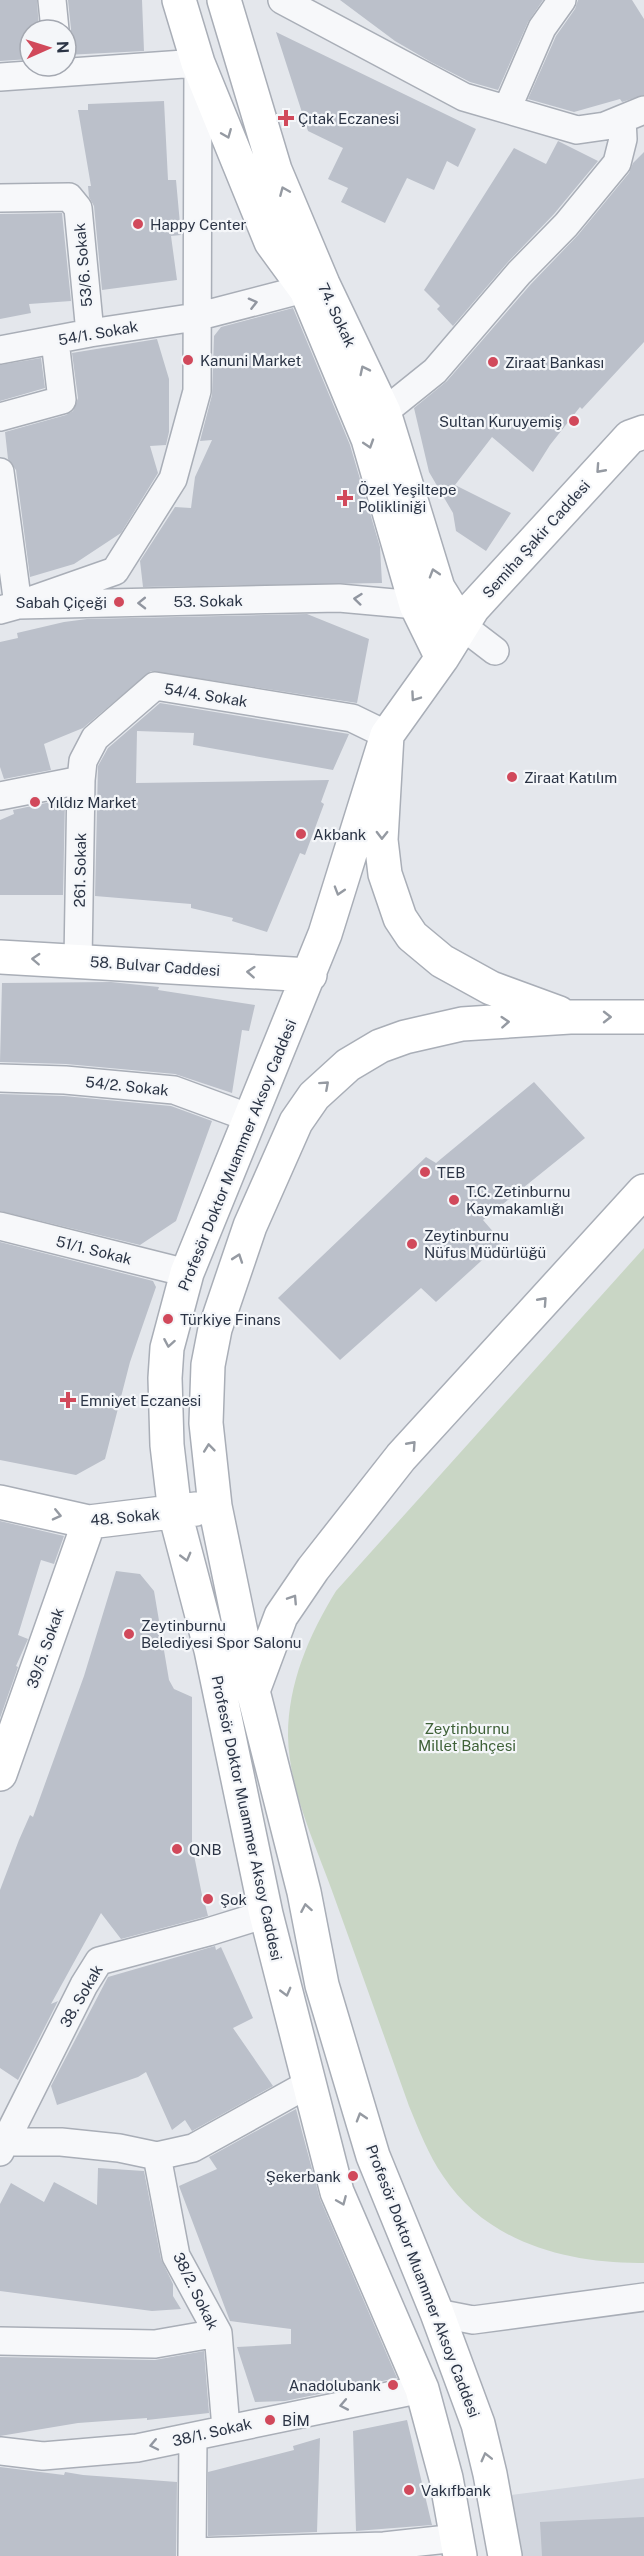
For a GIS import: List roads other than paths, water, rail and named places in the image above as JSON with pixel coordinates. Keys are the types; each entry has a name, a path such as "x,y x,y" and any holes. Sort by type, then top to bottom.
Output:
{"main road":[{"name":"74. Sokak","path":"179,0 198,63 271,242 314,287 384,412 438,588 461,625"},
{"name":"74. Sokak","path":"224,0 275,170 368,439 416,605 442,658"},
{"name":"Semiha Şakir Caddesi","path":"387,735 442,658 473,608 630,437 644,432"},
{"name":"Profesör Doktor Muammer Aksoy Caddesi","path":"387,735 310,975 187,1273 167,1348 165,1378 167,1445 175,1513 211,1650 266,1914 309,2083 338,2192 422,2389 446,2478 459,2547"},
{"path":"387,735 381,840 385,874 400,918 412,936 442,961 491,988 570,1017"},
{"name":"58. Bulvar Caddesi","path":"0,957 310,975"},
{"name":"Profesör Doktor Muammer Aksoy Caddesi","path":"505,2556 478,2424 437,2313 373,2156 322,1985 304,1892 253,1691 215,1506 206,1423 208,1365 214,1329 250,1226 296,1122 314,1096 348,1065 380,1046 405,1037 462,1024 570,1017 644,1017"},
{"path":"253,1691 281,1616 313,1569 401,1457 644,1191"},
{"name":"48. Sokak","path":"0,1502 89,1522 175,1513 215,1506"},
{"name":"39/5. Sokak","path":"2,1762 89,1522"}],"street":[{"path":"52,0 54,18"},
{"path":"282,0 464,97 577,130 605,126 633,114"},
{"path":"507,109 542,28 562,0"},
{"path":"0,472 9,608 115,571 173,480 197,392 198,63 78,68"},
{"path":"0,77 18,75"},
{"path":"384,412 435,371 519,273 566,225 617,163 633,114"},
{"name":"53/6. Sokak","path":"0,198 69,197 78,208 90,333"},
{"name":"54/1. Sokak","path":"0,350 90,333 196,317 314,287"},
{"path":"0,417 62,400 55,341"},
{"name":"53. Sokak","path":"9,608 339,597 416,605"},
{"path":"461,625 495,651"},
{"name":"54/4. Sokak","path":"81,780 83,761 95,738 155,686 352,718 387,735"},
{"path":"0,796 81,780"},
{"name":"261. Sokak","path":"78,961 81,780"},
{"name":"54/2. Sokak","path":"0,1078 65,1080 174,1090 250,1118"},
{"name":"51/1. Sokak","path":"0,1226 187,1273"},
{"name":"38. Sokak","path":"2,2145 84,1985 99,1961 266,1914"},
{"path":"2,2145 61,2142 119,2148 157,2156 193,2148 309,2083"},
{"name":"38/2. Sokak","path":"157,2156 176,2256 218,2333 226,2428"},
{"path":"437,2313 473,2320 644,2297"},
{"path":"0,2341 154,2344 218,2333"},
{"name":"38/1. Sokak","path":"0,2451 43,2456 137,2448 422,2389"},
{"path":"193,2437 192,2554 384,2546 459,2547"}],"place":[{"name":"Çıtak Eczanesi","path":"286,118"},
{"name":"Happy Center","path":"138,224"},
{"name":"Kanuni Market","path":"188,360"},
{"name":"Ziraat Bankası","path":"493,362"},
{"name":"Sultan Kuruyemiş","path":"574,421"},
{"name":"Özel Yeşiltepe Polikliniği","path":"345,498"},
{"name":"Sabah Çiçeği","path":"119,602"},
{"name":"Ziraat Katılım","path":"512,777"},
{"name":"Yıldız Market","path":"35,802"},
{"name":"Akbank","path":"301,834"},
{"name":"TEB","path":"425,1172"},
{"name":"T.C. Zetinburnu Kaymakamlığı","path":"454,1200"},
{"name":"Zeytinburnu Nüfus Müdürlüğü","path":"412,1244"},
{"name":"Türkiye Finans","path":"168,1319"},
{"name":"Emniyet Eczanesi","path":"68,1400"},
{"name":"Zeytinburnu Belediyesi Spor Salonu","path":"129,1634"},
{"name":"QNB","path":"177,1849"},
{"name":"Şok","path":"208,1899"},
{"name":"Şekerbank","path":"353,2176"},
{"name":"Anadolubank","path":"393,2385"},
{"name":"BİM","path":"270,2420"},
{"name":"Vakıfbank","path":"409,2490"}],"park label":[{"name":"Zeytinburnu Millet Bahçesi","path":"467,1736"}]}
